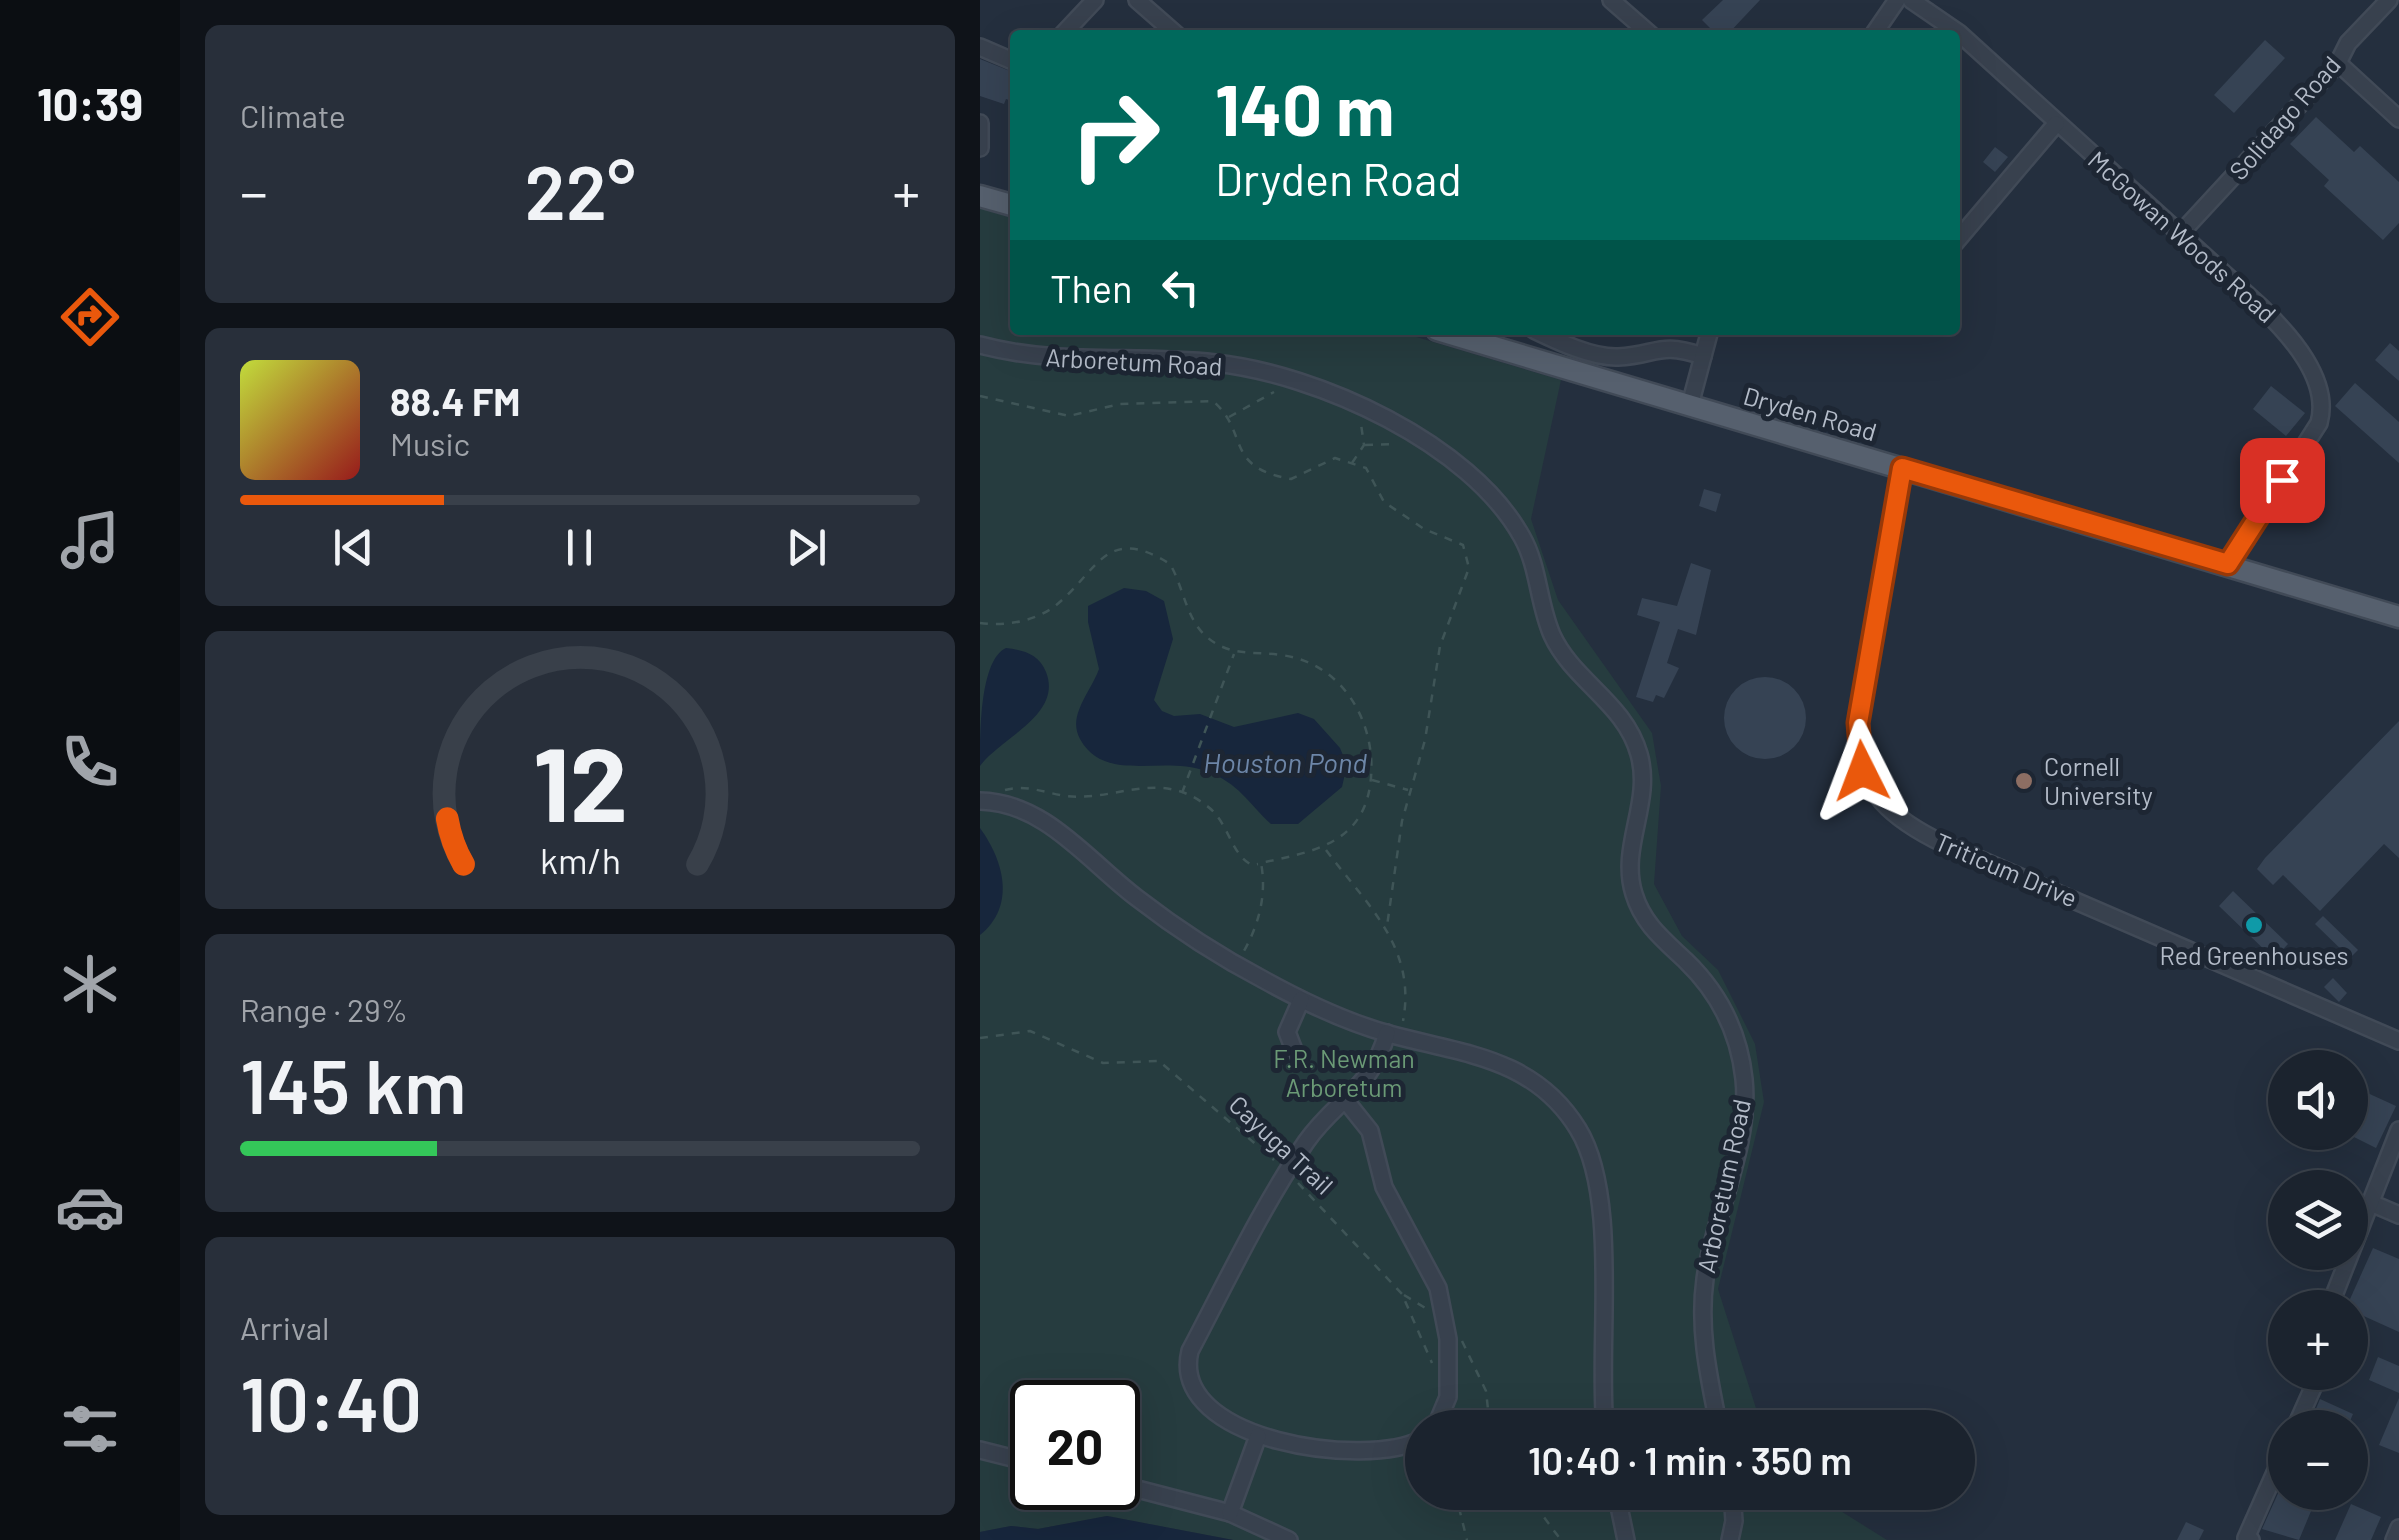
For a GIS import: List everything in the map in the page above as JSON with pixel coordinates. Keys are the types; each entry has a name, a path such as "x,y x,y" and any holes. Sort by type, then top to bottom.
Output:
{"main road":[{"path":"980,196 1010,205"},
{"name":"Dryden Road","path":"1454,335 2399,617"}],"street":[{"path":"1067,30 1096,0"},
{"path":"1137,0 1171,30"},
{"path":"1611,0 1646,30"},
{"path":"1876,30 1897,0"},
{"name":"McGowan Woods Road","path":"1911,0 1955,30"},
{"name":"Solidago Road","path":"2179,235 2338,64 2348,43 2388,0"},
{"name":"McGowan Woods Road","path":"1960,34 2286,333 2308,367 2322,403 2319,424 2228,564"},
{"path":"980,47 1010,60"},
{"path":"2338,64 2399,119"},
{"path":"980,123 980,148"},
{"path":"1960,237 2056,124"},
{"path":"1547,335 1603,356 1621,356 1662,346 1703,356"},
{"path":"1690,405 1709,335"},
{"name":"Arboretum Road","path":"980,345 1043,359 1215,363 1287,378 1365,407 1412,433 1486,491 1514,524 1529,550 1552,635 1568,661 1626,722 1640,756 1644,780 1630,849 1632,891 1651,929 1714,993 1738,1045 1744,1082 1741,1131 1710,1252 1702,1308 1706,1364 1715,1410"},
{"name":"Triticum Drive","path":"1902,468 1857,734 1862,771 1877,799 1907,825 1944,844 2399,1040"},
{"path":"987,801 1049,824 1142,902 1236,966 1301,1000 1394,1035 1480,1054 1512,1067 1555,1099 1586,1142 1601,1194 1603,1410"},
{"path":"1294,1050 1287,1032 1301,1000"},
{"path":"1394,1035 1370,1076 1320,1125 1287,1172 1188,1362 1189,1382 1199,1400 1258,1436 1306,1445 1387,1450 1405,1444"},
{"path":"1346,1101 1370,1131 1384,1187 1438,1288 1448,1339 1448,1397 1443,1410"},
{"path":"2337,1290 2399,1130"},
{"path":"2372,1202 2399,1215"},
{"path":"1230,1512 1258,1436"},
{"path":"980,1450 1010,1458"},
{"path":"1140,1490 1230,1512 1288,1540"},
{"path":"2249,1539 2268,1492"},
{"path":"1620,1510 1626,1540"},
{"path":"1730,1540 1733,1510"},
{"path":"2394,1540 2399,1528"}],"path":[{"path":"1228,418 1284,386 1287,378"},
{"path":"980,396 1069,416 1120,404 1153,406 1204,399 1218,405 1228,418 1240,452 1274,476 1303,476 1328,458 1351,464 1372,474 1384,502 1424,530 1464,545 1470,558 1440,646 1424,740 1408,790 1388,926"},
{"path":"1351,464 1364,445 1358,418 1365,407"},
{"path":"1364,445 1395,444 1412,433"},
{"path":"980,623 999,625 1041,613 1054,606 1092,564 1111,551 1131,548 1170,564 1195,624 1206,636 1234,652 1302,659 1339,683 1366,725 1370,780 1362,813 1342,838 1325,848 1252,865 1238,854 1228,828 1213,810 1182,794 1144,786 1067,796 1022,787 1002,791 987,801"},
{"path":"1182,794 1234,652"},
{"path":"1370,780 1408,790"},
{"path":"1325,848 1388,926 1402,959 1407,1000 1394,1035"},
{"path":"1236,966 1260,914 1264,882 1260,864"},
{"name":"Cayuga Trail","path":"980,1038 1030,1031 1103,1063 1159,1061 1287,1172 1402,1294 1432,1364"},
{"path":"1460,1510 1467,1540"},
{"path":"1538,1510 1561,1540"}],"green space":[{"name":"F.R. Newman Arboretum","path":"980,208 1010,217 1010,335 1410,335 1561,380 1531,519 1558,600 1652,733 1661,786 1654,884 1682,936 1718,970 1755,1044 1764,1102 1718,1289 1757,1410 1405,1410 1405,1510 1839,1510 1887,1540 1233,1540 1107,1516 1038,1529 1011,1526 980,1532"}],"water":[{"name":"Houston Pond","path":"1124,588 1146,591 1164,601 1173,639 1154,700 1162,711 1174,716 1200,714 1234,727 1298,713 1314,719 1340,748 1347,765 1342,787 1298,824 1271,824 1235,788 1206,771 1119,765 1091,753 1080,739 1076,725 1099,669 1088,606"},
{"path":"1006,648 1039,661 1049,687 1046,701 1027,725 980,766 986,681 997,655"},
{"path":"980,828 1000,869 1002,897 999,911 980,935"},
{"path":"1107,1516 1233,1540 980,1540 980,1532 1011,1526 1038,1529"}],"building":[{"path":"1723,0 1760,0 1732,30 1712,30 1702,20"},
{"path":"2265,40 2285,58 2234,113 2214,95"},
{"path":"980,59 1010,71 1010,100 1006,99 1004,104 980,96"},
{"path":"2316,117 2354,152 2360,146 2399,182 2399,223 2383,240 2324,186 2329,180 2290,144"},
{"path":"1995,147 2008,157 1995,172 1983,162"},
{"path":"2390,343 2399,351 2399,381 2375,360"},
{"path":"2355,383 2399,422 2399,463 2335,406"},
{"path":"2271,386 2305,413 2286,436 2253,409"},
{"path":"1704,489 1721,494 1716,512 1699,506"},
{"path":"1691,563 1711,570 1696,635 1678,629 1667,663 1679,668 1664,698 1656,695 1653,702 1636,697 1660,622 1637,615 1642,598 1677,606"},
{"path":"1765,677 1781,680 1794,689 1803,702 1803,734 1794,747 1781,756 1765,759 1749,756 1736,747 1727,734 1724,718 1727,702 1736,689 1749,680"},
{"path":"2399,721 2399,858 2384,844 2320,911 2283,875 2273,885 2257,869 2265,858"},
{"name":"Red Greenhouses","path":"2233,891 2288,944 2274,959 2219,906"},
{"path":"2323,916 2358,950 2350,958 2315,924"},
{"name":"Red Greenhouses","path":"2333,978 2347,993 2339,1002 2324,987"},
{"path":"2368,1093 2396,1106 2376,1148 2368,1144"},
{"path":"2373,1248 2399,1259 2399,1332 2368,1318 2368,1290 2354,1290 2363,1270 2368,1270"},
{"path":"2378,1357 2399,1366 2399,1393 2369,1380"},
{"path":"2399,1398 2399,1453 2379,1445"},
{"path":"2320,1399 2344,1410 2315,1410"},
{"path":"2271,1510 2312,1510 2299,1540 2262,1529"},
{"path":"2348,1510 2365,1510 2381,1517 2371,1540 2335,1540"},
{"path":"2186,1522 2204,1530 2199,1540 2177,1540"}],"place":[{"name":"Cornell University","path":"2024,781"},
{"name":"Red Greenhouses","path":"2254,925"}],"route":[{"path":"1862,771 1858,723 1902,468 2228,564 2282,480"}]}
